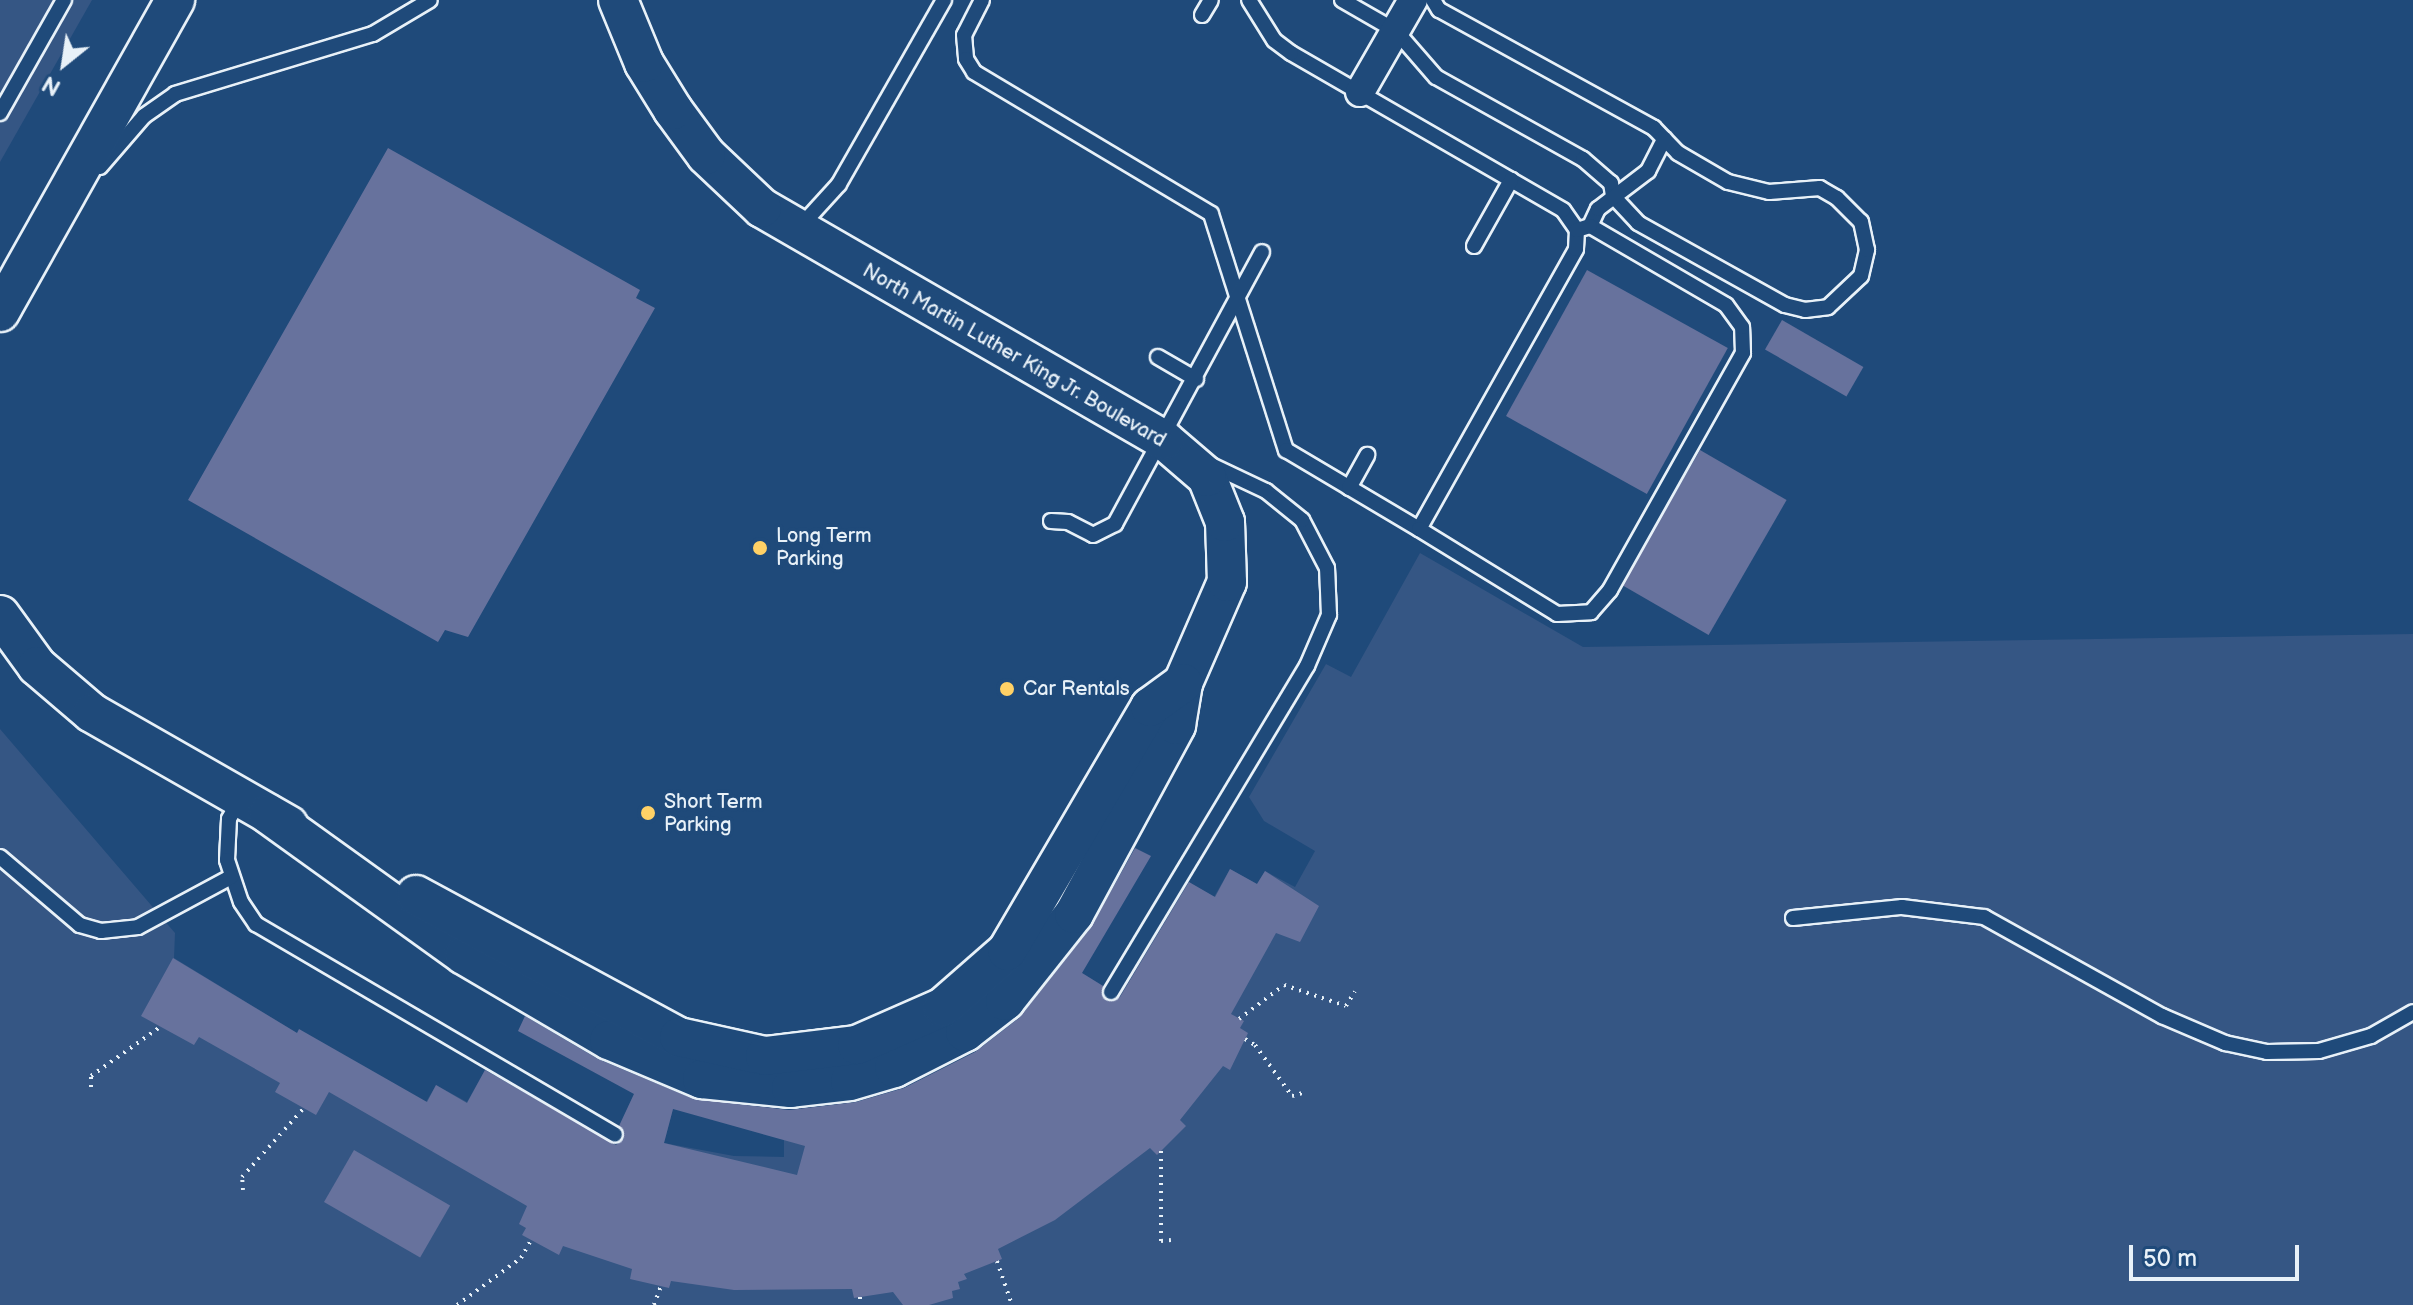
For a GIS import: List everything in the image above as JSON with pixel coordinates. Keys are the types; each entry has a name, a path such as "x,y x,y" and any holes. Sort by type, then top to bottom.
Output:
{"street":[{"path":"0,312 175,0"},
{"name":"North Martin Luther King Jr. Boulevard","path":"254,806 480,965 659,1065 750,1087 850,1081 920,1057 965,1032 1032,971 1074,914 1176,725 1183,683 1222,599 1229,543 1215,490 1172,446 796,230 743,191 688,132 644,63 618,0"},
{"path":"1360,92 1413,0"},
{"name":"North Martin Luther King Jr. Boulevard","path":"0,615 37,666 83,707 254,806 679,1037 765,1056 831,1051 902,1029 943,1007 987,972 1019,934 1150,707 1183,683"}],"lane":[{"path":"0,113 64,0"},
{"path":"51,223 132,130 175,94 373,34 430,0"},
{"path":"796,230 839,184 944,0"},
{"path":"982,0 964,35 966,59 974,72 1200,202 1220,232 1237,304 1286,450 1557,614 1591,612 1610,590 1745,341 1737,313 1583,228 1563,210 1274,40 1249,0"},
{"path":"1202,15 1211,0"},
{"path":"1342,0 1396,31 1436,77 1583,159 1611,183 1613,196 1638,223 1785,305 1805,310 1828,307 1853,287 1867,250 1861,222 1849,206 1820,188 1769,192 1728,182 1678,153 1654,128 1439,10 1433,0"},
{"path":"1419,529 1576,249 1583,228 1598,209 1648,171 1664,139"},
{"path":"1474,246 1511,180"},
{"path":"1051,521 1068,522 1093,535 1110,530 1172,446 1196,379 1262,252"},
{"path":"1158,357 1196,379"},
{"path":"1111,992 1307,666 1329,615 1327,568 1302,520 1266,491 1172,446"},
{"path":"1349,488 1367,455"},
{"path":"254,806 227,831 231,877 248,915 267,933 615,1135"},
{"path":"0,857 80,925 101,931 138,927 231,877"},
{"path":"1793,918 1902,907 1984,917 2162,1016 2225,1043 2267,1052 2319,1051 2371,1036 2413,1012"}],"path":[{"path":"1239,1019 1284,985 1346,1006 1355,991"},
{"path":"91,1087 91,1076 160,1027"},
{"path":"1245,1039 1255,1045 1292,1096 1306,1092"},
{"path":"243,1190 242,1177 304,1108"},
{"path":"1161,1151 1161,1241 1171,1240"},
{"path":"457,1305 521,1258 531,1240"},
{"path":"997,1261 1012,1305"},
{"path":"654,1305 661,1286"},
{"path":"860,1297 860,1305"}],"shaded area":[{"path":"0,0 92,0 0,162"},
{"path":"1420,553 1583,647 2413,634 2413,1305 0,1305 0,729 175,933 174,958 297,1033 426,1102 436,1085 467,1102 485,1070 612,1142 634,1094 673,1109 664,1143 734,1156 784,1157 784,1127 828,1143 1055,1005 1082,973 1118,995 1185,880 1214,897 1230,869 1257,884 1265,871 1295,887 1315,851 1264,821 1249,797 1326,664 1351,677"}],"building":[{"path":"388,148 640,290 636,298 655,308 468,637 445,630 438,642 188,500"},
{"path":"1587,270 1728,348 1647,494 1506,416"},
{"path":"1782,320 1863,367 1846,396 1765,349"},
{"path":"1700,450 1787,500 1709,635 1622,585"},
{"path":"1135,848 1151,856 1082,973 1103,986 1107,1001 1120,997 1189,882 1215,897 1230,869 1257,884 1265,871 1319,906 1300,942 1276,933 1231,1014 1244,1021 1240,1028 1248,1033 1230,1070 1223,1066 1180,1120 1186,1126 1157,1155 1150,1148 1055,1220 998,1249 1002,1259 964,1274 967,1279 958,1282 960,1289 952,1291 953,1298 929,1305 903,1305 893,1292 854,1298 852,1289 734,1290 671,1281 669,1288 630,1279 632,1269 563,1246 559,1255 522,1235 526,1228 519,1224 527,1206 329,1092 316,1115 275,1092 280,1083 199,1037 194,1045 141,1016 173,958 297,1033 299,1029 427,1102 436,1085 467,1103 485,1070 616,1145 624,1139 619,1126 634,1094 518,1031 525,1016 598,1059 694,1099 789,1110 856,1102 904,1088 975,1052 1019,1018 1091,927","holes":["673,1109 805,1146 797,1175 664,1143"]},
{"path":"354,1150 450,1206 420,1257 324,1202"}],"place":[{"name":"Long Term Parking","path":"760,548"},
{"name":"Car Rentals","path":"1007,689"},
{"name":"Short Term Parking","path":"648,813"}]}
